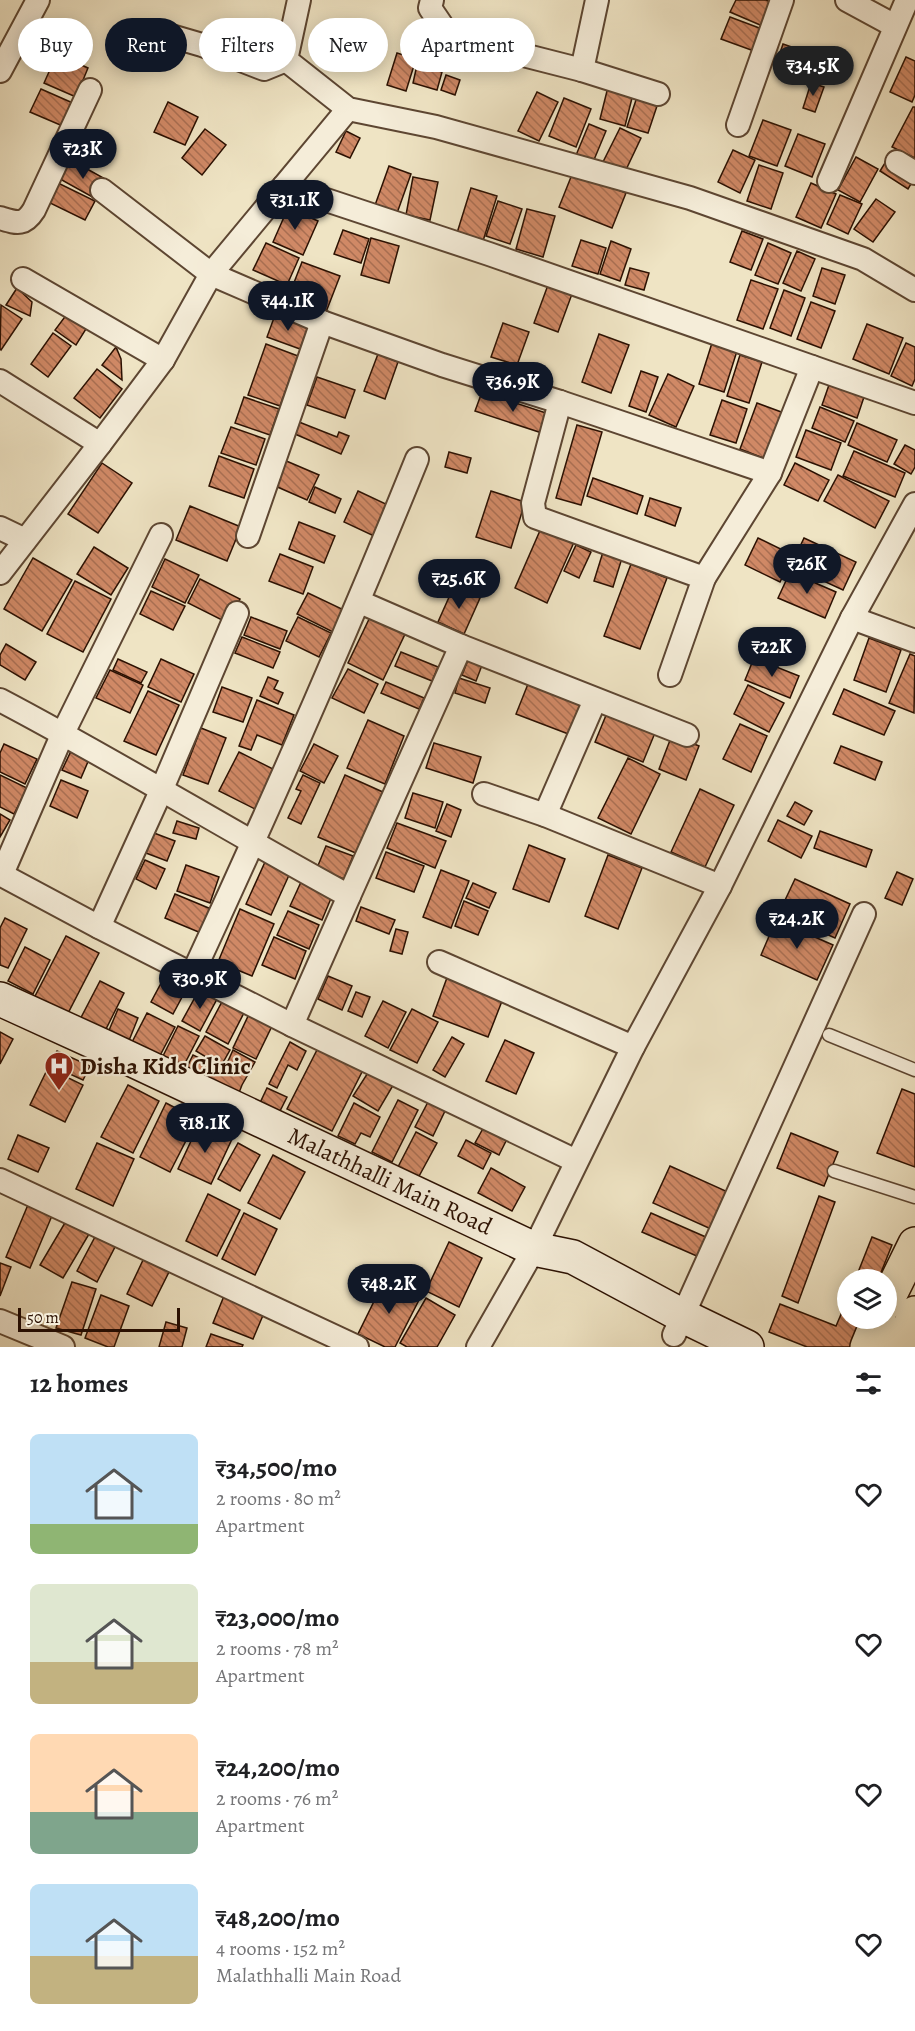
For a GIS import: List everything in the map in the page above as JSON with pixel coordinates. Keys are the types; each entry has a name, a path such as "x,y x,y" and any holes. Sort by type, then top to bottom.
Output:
{"main road":[{"name":"Malathhalli Main Road","path":"0,999 534,1249"},
{"path":"897,1281 915,1244"},
{"path":"534,1249 558,1274 684,1333 747,1347"},
{"path":"867,1347 906,1326"}],"street":[{"path":"0,71 38,0"},
{"path":"295,18 299,0"},
{"path":"432,0 430,8 449,36 582,70 658,94"},
{"path":"582,70 597,0"},
{"path":"738,125 782,0"},
{"path":"848,0 895,26"},
{"path":"829,181 908,0"},
{"path":"296,68 348,109 436,126 690,198 863,259 915,290"},
{"path":"0,218 18,223 28,219 90,90"},
{"path":"0,573 163,360 211,274 348,109"},
{"path":"284,186 489,254 915,403"},
{"path":"102,190 211,274 322,322 442,365 770,473"},
{"path":"23,279 163,360"},
{"path":"248,536 322,322"},
{"path":"670,675 705,578 770,473 812,368"},
{"path":"0,381 100,444"},
{"path":"560,402 533,503 535,517 705,578"},
{"path":"193,973 360,602 417,459"},
{"path":"478,1347 534,1249 633,1047 720,886 852,618 915,504"},
{"path":"0,528 25,540"},
{"path":"161,535 63,733 1,874 99,927 292,1025 576,1161"},
{"path":"360,602 461,646 687,735"},
{"path":"99,927 237,613"},
{"path":"852,618 915,641"},
{"path":"292,1025 461,646"},
{"path":"0,700 63,733 160,791 349,896"},
{"path":"545,815 595,700"},
{"path":"484,794 545,815 720,886"},
{"path":"684,1333 864,914"},
{"path":"439,962 633,1047"},
{"path":"0,1180 357,1347"},
{"path":"0,1321 63,1347"}],"lane":[{"path":"830,1035 915,1070"},
{"path":"834,1171 915,1197"}],"building":[{"path":"736,0 766,0 775,4 765,27 730,12"},
{"path":"730,17 762,29 754,51 721,39"},
{"path":"783,44 820,57 812,78 776,65"},
{"path":"397,53 400,54 400,72 412,72 406,91 387,85"},
{"path":"823,54 835,58 825,84 813,79"},
{"path":"906,57 915,61 915,95 912,102 890,92"},
{"path":"49,72 86,72 76,97 44,83"},
{"path":"415,72 442,72 437,90 413,83"},
{"path":"446,75 460,80 455,95 441,90"},
{"path":"609,83 634,90 625,126 600,119"},
{"path":"811,83 824,87 815,112 803,108"},
{"path":"41,89 75,104 65,127 30,112"},
{"path":"537,92 558,102 539,141 518,131"},
{"path":"638,94 659,100 648,133 627,127"},
{"path":"564,98 591,109 576,147 549,136"},
{"path":"168,102 198,117 185,145 154,132"},
{"path":"915,107 915,158 892,147"},
{"path":"763,120 791,130 777,166 749,156"},
{"path":"589,124 606,131 591,167 574,160"},
{"path":"620,128 641,138 623,176 601,166"},
{"path":"205,129 226,145 202,175 182,158"},
{"path":"346,131 360,138 350,158 336,152"},
{"path":"798,134 825,144 812,177 785,166"},
{"path":"733,150 755,160 740,193 718,182"},
{"path":"856,157 878,169 860,202 838,190"},
{"path":"888,158 915,177 908,189 880,171"},
{"path":"71,160 107,180 96,199 60,179"},
{"path":"759,165 783,173 771,209 747,201"},
{"path":"389,166 411,174 396,216 374,208"},
{"path":"573,172 626,193 612,228 559,207"},
{"path":"413,177 438,182 430,220 406,215"},
{"path":"58,183 95,201 85,220 48,202"},
{"path":"811,183 836,194 821,228 796,217"},
{"path":"471,188 497,196 483,241 457,233"},
{"path":"840,195 862,204 848,234 827,224"},
{"path":"876,199 895,212 873,242 854,229"},
{"path":"498,201 522,209 510,244 486,236"},
{"path":"288,208 318,221 303,255 273,242"},
{"path":"527,209 555,216 543,257 516,249"},
{"path":"343,230 369,239 361,263 334,254"},
{"path":"742,231 763,239 751,270 730,262"},
{"path":"371,238 399,246 389,283 361,275"},
{"path":"581,240 606,248 598,274 572,266"},
{"path":"611,241 631,249 620,281 600,274"},
{"path":"266,243 299,258 287,285 253,270"},
{"path":"768,243 791,253 778,284 755,275"},
{"path":"797,251 815,259 801,291 783,283"},
{"path":"302,262 340,276 326,312 288,298"},
{"path":"630,268 649,273 644,290 625,285"},
{"path":"822,268 845,275 835,304 813,296"},
{"path":"751,280 778,289 763,329 737,320"},
{"path":"548,285 572,294 558,332 534,323"},
{"path":"17,288 32,302 30,316 6,305"},
{"path":"784,290 805,298 791,336 770,328"},
{"path":"811,302 835,311 821,348 797,339"},
{"path":"1,305 22,319 1,350 0,349"},
{"path":"67,314 86,329 76,345 55,330"},
{"path":"275,315 308,327 300,349 267,337"},
{"path":"503,323 529,332 517,365 491,357"},
{"path":"867,324 903,338 889,374 853,359"},
{"path":"53,333 71,346 48,377 31,364"},
{"path":"599,334 629,345 611,393 582,382"},
{"path":"712,343 737,351 724,392 699,384"},
{"path":"906,343 915,347 915,379 912,386 891,376"},
{"path":"266,344 298,356 280,406 248,395"},
{"path":"116,347 121,359 122,380 102,365"},
{"path":"378,354 398,362 385,399 364,391"},
{"path":"740,355 762,362 749,403 727,396"},
{"path":"97,369 122,389 100,418 74,398"},
{"path":"641,371 658,377 646,412 629,406"},
{"path":"668,374 694,386 676,427 649,415"},
{"path":"317,377 355,390 345,418 307,405"},
{"path":"830,382 865,394 857,418 822,405"},
{"path":"482,392 552,415 545,434 475,411"},
{"path":"244,397 279,409 270,435 235,423"},
{"path":"722,400 747,409 736,443 710,435"},
{"path":"757,403 784,413 766,459 740,449"},
{"path":"820,407 854,421 845,442 812,428"},
{"path":"299,422 337,437 339,432 349,436 341,454 295,434"},
{"path":"857,423 897,440 887,462 848,445"},
{"path":"577,425 602,432 581,505 556,498"},
{"path":"231,427 265,439 256,465 221,453"},
{"path":"806,430 841,443 831,470 796,457"},
{"path":"905,445 915,450 915,467 911,474 894,464"},
{"path":"854,451 905,473 895,497 843,476"},
{"path":"449,452 471,458 467,473 445,467"},
{"path":"219,456 254,469 244,498 209,486"},
{"path":"284,460 319,475 307,500 273,485"},
{"path":"102,463 132,483 98,533 68,514"},
{"path":"795,463 829,480 818,501 784,485"},
{"path":"838,475 889,501 875,528 824,501"},
{"path":"593,478 643,496 637,514 587,496"},
{"path":"315,487 341,499 335,513 309,502"},
{"path":"358,491 388,505 374,536 344,522"},
{"path":"491,491 525,502 511,548 476,537"},
{"path":"650,498 681,508 675,526 645,515"},
{"path":"190,506 241,527 227,561 176,540"},
{"path":"299,522 335,536 324,563 289,549"},
{"path":"542,526 575,540 547,603 515,588"},
{"path":"758,538 793,555 780,582 745,565"},
{"path":"804,538 856,562 843,590 791,566"},
{"path":"576,545 591,552 579,578 564,571"},
{"path":"94,547 128,568 111,595 77,574"},
{"path":"603,552 622,558 613,587 594,581"},
{"path":"280,554 313,567 303,594 269,581"},
{"path":"33,558 72,580 42,631 4,609"},
{"path":"165,559 199,575 185,603 152,587"},
{"path":"631,564 667,578 640,649 604,636"},
{"path":"790,572 836,592 825,618 778,598"},
{"path":"200,579 240,599 228,623 188,603"},
{"path":"75,581 111,599 83,652 47,634"},
{"path":"454,586 480,598 464,634 438,622"},
{"path":"151,591 185,606 173,630 140,614"},
{"path":"308,593 344,610 333,632 297,614"},
{"path":"372,613 407,630 383,680 348,663"},
{"path":"251,617 287,631 280,649 244,635"},
{"path":"298,617 331,633 319,657 286,641"},
{"path":"242,637 280,652 273,668 235,653"},
{"path":"869,638 901,650 886,692 854,680"},
{"path":"6,644 36,662 25,680 0,665 0,655"},
{"path":"401,652 438,667 432,681 395,666"},
{"path":"910,654 915,656 914,713 889,703"},
{"path":"470,655 484,660 476,681 462,675"},
{"path":"754,658 799,676 790,698 745,680"},
{"path":"118,659 147,672 141,683 113,670"},
{"path":"161,659 194,674 181,702 148,687"},
{"path":"348,669 378,684 364,713 332,698"},
{"path":"110,670 143,685 130,713 96,698"},
{"path":"268,677 278,681 274,689 283,693 278,704 260,696"},
{"path":"459,678 490,688 485,703 455,693"},
{"path":"530,679 585,701 571,735 516,714"},
{"path":"386,682 424,698 419,709 381,693"},
{"path":"748,685 784,703 769,732 734,714"},
{"path":"222,687 252,698 243,722 213,712"},
{"path":"844,689 895,711 884,735 833,714"},
{"path":"148,691 179,705 156,755 124,741"},
{"path":"257,700 294,715 282,745 257,735 251,750 239,746"},
{"path":"609,708 657,728 643,762 595,742"},
{"path":"368,720 404,736 385,784 347,768"},
{"path":"740,724 767,736 751,772 723,759"},
{"path":"201,728 226,738 208,784 183,775"},
{"path":"672,735 699,746 686,780 659,769"},
{"path":"434,743 481,757 473,783 426,768"},
{"path":"4,744 37,759 25,784 0,772 0,753"},
{"path":"314,744 338,756 324,783 300,771"},
{"path":"841,746 882,762 875,780 834,763"},
{"path":"72,749 90,757 81,778 62,770"},
{"path":"239,752 279,772 259,811 219,791"},
{"path":"628,758 660,774 631,834 598,818"},
{"path":"0,775 27,788 14,814 0,807"},
{"path":"303,775 320,783 301,824 288,818 301,791 296,789"},
{"path":"345,775 385,793 358,854 318,837"},
{"path":"61,780 88,791 77,818 50,806"},
{"path":"700,789 734,805 705,867 671,852"},
{"path":"413,793 443,802 435,828 405,818"},
{"path":"795,802 812,811 804,825 787,816"},
{"path":"447,804 461,810 451,837 436,831"},
{"path":"0,814 10,820 0,837"},
{"path":"778,820 812,836 801,858 768,841"},
{"path":"177,821 199,828 196,839 173,833"},
{"path":"397,823 446,841 435,868 387,848"},
{"path":"820,831 872,850 866,867 814,848"},
{"path":"154,833 175,841 167,861 146,853"},
{"path":"529,845 565,859 549,902 513,889"},
{"path":"326,846 353,856 344,879 317,868"},
{"path":"386,852 424,866 414,892 376,878"},
{"path":"608,855 642,868 618,929 585,916"},
{"path":"145,860 165,869 156,889 136,879"},
{"path":"265,862 290,873 271,915 246,904"},
{"path":"186,865 219,877 210,903 177,891"},
{"path":"441,870 469,881 451,928 423,917"},
{"path":"897,872 913,879 902,905 885,898"},
{"path":"795,879 850,904 835,938 779,913"},
{"path":"301,882 332,896 322,920 290,906"},
{"path":"473,883 496,893 489,908 466,898"},
{"path":"175,894 211,909 201,933 165,918"},
{"path":"464,901 488,911 478,935 455,926"},
{"path":"361,907 395,920 389,934 356,921"},
{"path":"240,909 274,924 252,976 218,962"},
{"path":"288,911 319,925 309,949 277,935"},
{"path":"5,918 27,929 8,968 0,965 0,928"},
{"path":"776,920 833,945 817,980 761,955"},
{"path":"396,929 408,932 402,954 390,951"},
{"path":"66,936 99,953 64,1021 31,1004"},
{"path":"274,937 306,951 295,979 262,965"},
{"path":"25,947 50,960 33,994 8,981"},
{"path":"167,972 189,984 173,1014 151,1002"},
{"path":"448,975 504,996 488,1037 433,1016"},
{"path":"328,976 352,986 342,1010 318,999"},
{"path":"100,981 124,993 100,1041 75,1029"},
{"path":"199,990 217,999 200,1031 182,1021"},
{"path":"356,992 370,997 362,1017 348,1011"},
{"path":"225,996 247,1007 228,1044 206,1032"},
{"path":"383,1001 406,1012 388,1048 365,1036"},
{"path":"118,1009 138,1018 128,1043 107,1035"},
{"path":"412,1009 438,1022 417,1063 390,1050"},
{"path":"250,1012 273,1024 256,1059 233,1048"},
{"path":"147,1013 175,1027 155,1065 128,1050"},
{"path":"178,1026 199,1036 182,1069 162,1058"},
{"path":"0,1032 13,1039 0,1064"},
{"path":"205,1036 230,1050 221,1066 196,1051"},
{"path":"452,1037 464,1044 445,1077 433,1070"},
{"path":"505,1040 534,1053 516,1094 486,1081"},
{"path":"290,1042 306,1051 297,1070 288,1065 277,1088 269,1084"},
{"path":"320,1044 365,1066 332,1131 287,1109"},
{"path":"233,1050 255,1062 237,1098 185,1071 193,1055 224,1070"},
{"path":"57,1051 90,1066 83,1080 50,1065"},
{"path":"48,1068 83,1085 65,1122 30,1105"},
{"path":"371,1068 395,1082 378,1111 353,1096"},
{"path":"128,1085 159,1101 133,1153 101,1137"},
{"path":"267,1088 287,1097 278,1115 259,1105"},
{"path":"902,1089 915,1094 915,1167 877,1153"},
{"path":"398,1100 418,1110 392,1162 372,1152"},
{"path":"428,1102 445,1111 433,1136 415,1127"},
{"path":"166,1103 197,1119 170,1172 140,1157"},
{"path":"354,1103 380,1117 370,1137 361,1133 355,1144 338,1136"},
{"path":"199,1124 232,1139 211,1184 178,1169"},
{"path":"485,1125 508,1137 499,1155 475,1143"},
{"path":"416,1132 437,1143 418,1178 398,1167"},
{"path":"791,1133 838,1152 824,1186 777,1168"},
{"path":"18,1135 49,1148 38,1172 8,1159"},
{"path":"466,1140 491,1153 483,1169 458,1156"},
{"path":"97,1143 134,1159 113,1206 76,1189"},
{"path":"238,1143 260,1155 240,1191 218,1179"},
{"path":"273,1155 305,1172 280,1219 248,1203"},
{"path":"670,1166 728,1192 711,1229 653,1203"},
{"path":"491,1168 525,1187 512,1211 478,1193"},
{"path":"208,1194 240,1210 217,1256 186,1241"},
{"path":"819,1196 835,1202 798,1303 782,1296"},
{"path":"30,1200 54,1211 30,1268 6,1257"},
{"path":"244,1213 277,1229 255,1275 222,1259"},
{"path":"651,1213 708,1238 699,1257 642,1232"},
{"path":"69,1216 92,1229 63,1278 40,1265"},
{"path":"96,1235 116,1245 97,1282 77,1271"},
{"path":"872,1237 892,1245 882,1269 859,1269"},
{"path":"449,1242 482,1258 459,1307 426,1291"},
{"path":"144,1258 170,1270 152,1306 127,1294"},
{"path":"0,1263 11,1267 0,1296"},
{"path":"385,1279 421,1296 395,1347 385,1347 358,1334"},
{"path":"72,1282 96,1289 81,1335 56,1328"},
{"path":"101,1295 129,1306 114,1347 85,1338"},
{"path":"224,1296 264,1313 253,1339 213,1323"},
{"path":"426,1298 455,1315 437,1347 407,1347 400,1343"},
{"path":"780,1304 836,1326 837,1324 837,1329 857,1329 850,1347 807,1347 769,1332"},
{"path":"166,1322 187,1328 182,1347 159,1347"},
{"path":"211,1334 243,1345 242,1347 206,1347"}],"place":[{"name":"Disha Kids Clinic","path":"59,1092"}]}
